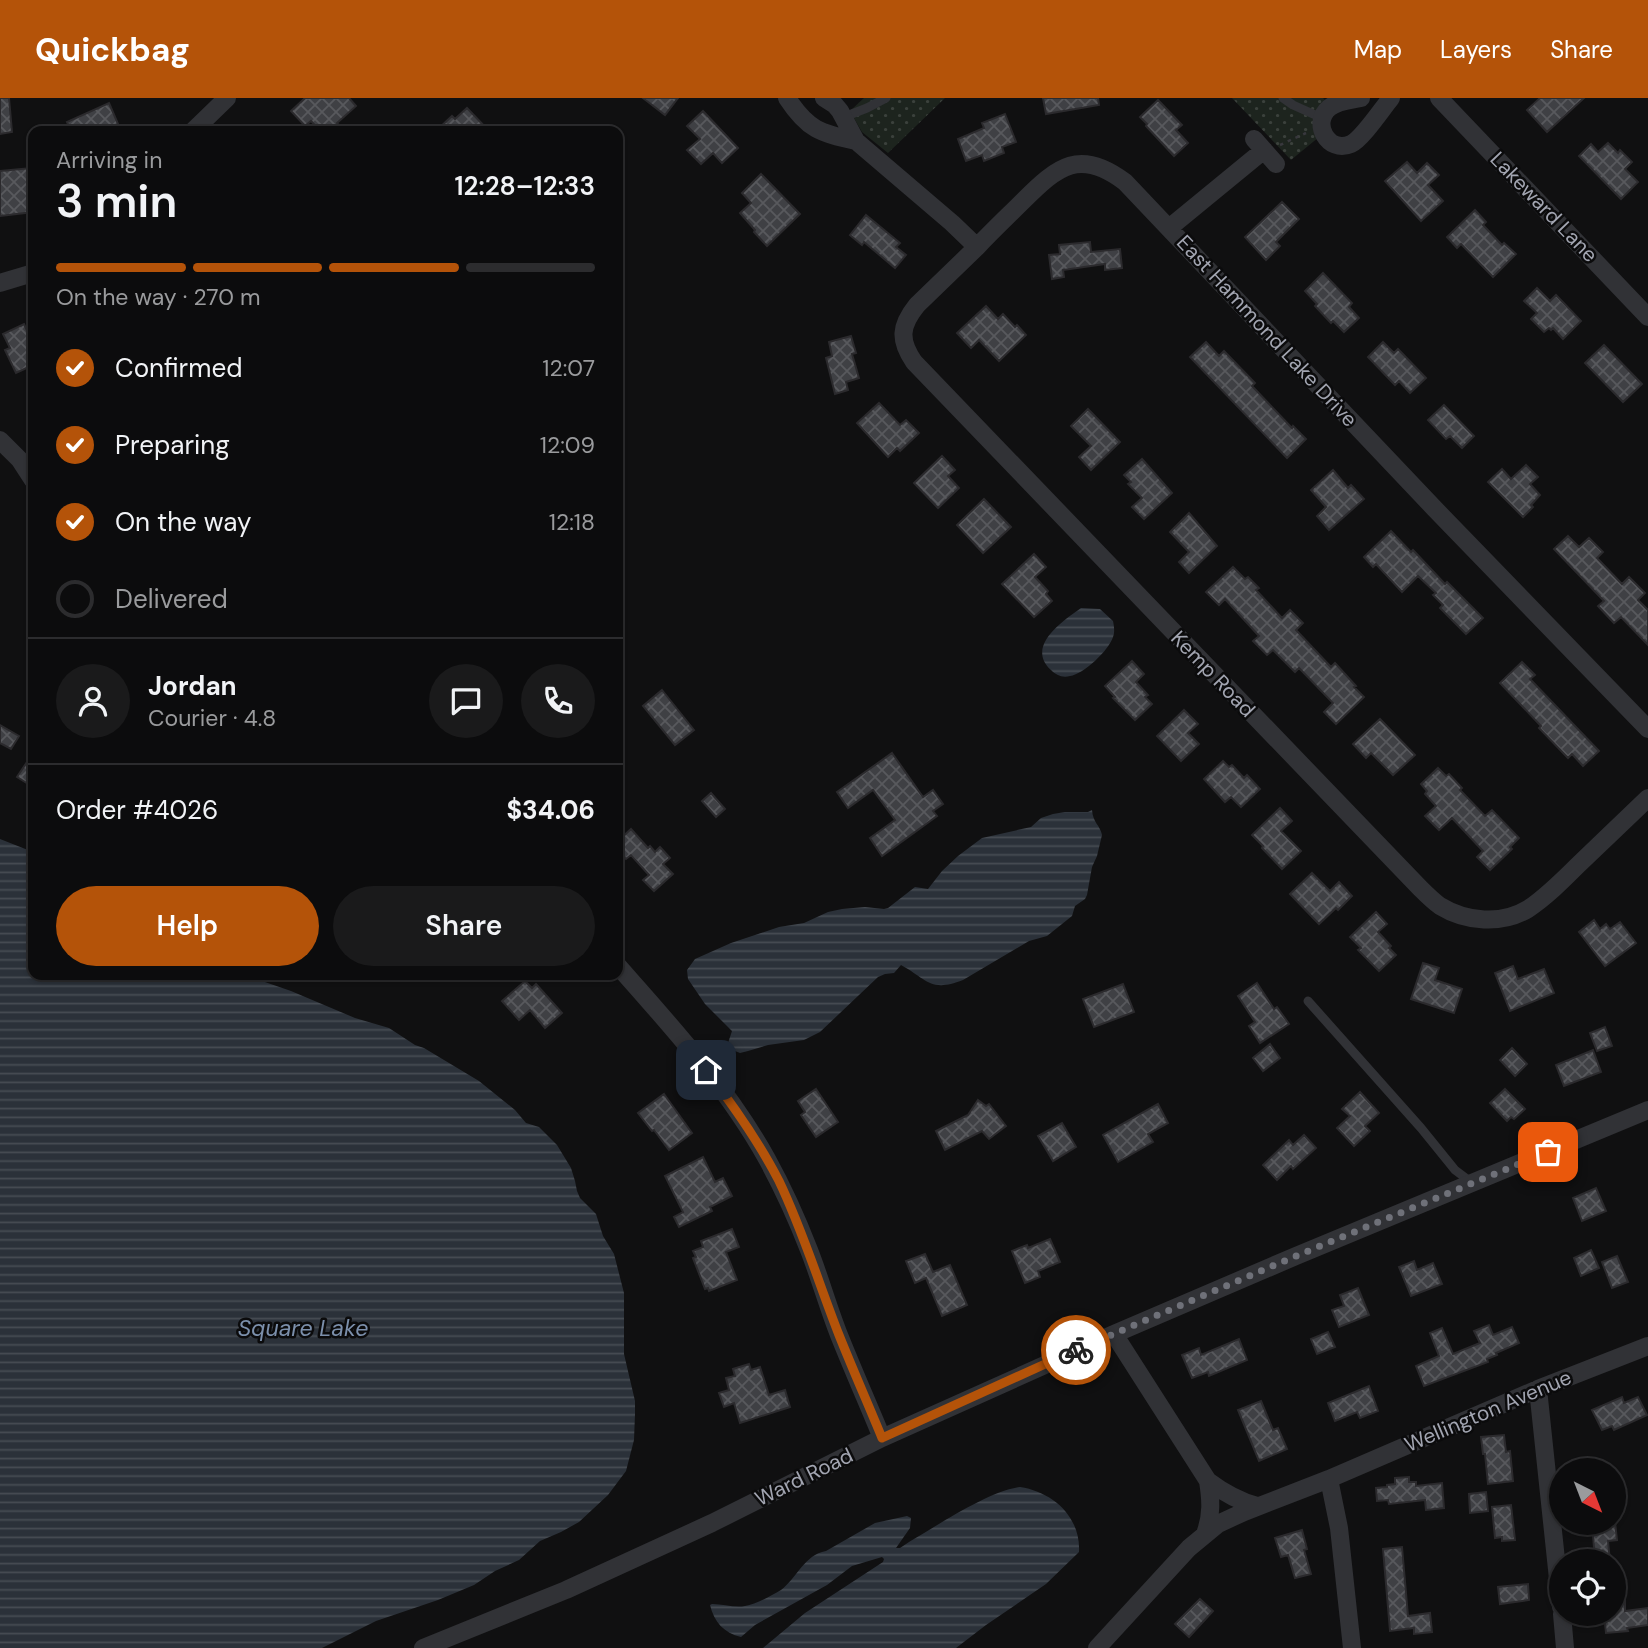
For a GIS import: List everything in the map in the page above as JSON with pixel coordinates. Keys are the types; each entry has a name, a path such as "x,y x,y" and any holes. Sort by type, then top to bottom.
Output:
{"street":[{"path":"198,126 227,98"},
{"path":"787,98 811,126 829,135 856,141"},
{"path":"824,98 835,105 844,117 856,141 977,247"},
{"path":"1361,98 1327,109 1321,122 1324,135 1333,143 1352,143 1360,137 1391,98"},
{"name":"Lakeward Lane","path":"1439,98 1648,317"},
{"path":"1169,228 1264,151"},
{"name":"East Hammond Lake Drive","path":"977,247 1055,172 1077,164 1101,166 1111,171 1125,182 1648,729"},
{"name":"Kemp Road","path":"977,247 910,313 903,332 907,353 1438,905 1471,919 1491,920 1527,910 1648,798"},
{"path":"0,283 28,275"},
{"path":"0,440 28,472"},
{"path":"623,971 706,1070 765,1155 809,1250 839,1334 882,1438"},
{"name":"Ward Road","path":"423,1648 578,1584 712,1523 882,1438 1114,1334 1648,1110"},
{"path":"1114,1334 1208,1481 1230,1497 1257,1506"},
{"name":"Wellington Avenue","path":"1097,1648 1189,1548 1218,1524 1538,1389 1648,1346"},
{"path":"1538,1389 1555,1549"},
{"path":"1329,1479 1339,1528 1352,1648"},
{"path":"1205,1534 1211,1507 1208,1481"},
{"path":"1563,1626 1565,1648"}],"lane":[{"path":"844,117 886,98"},
{"path":"1283,98 1321,122"},
{"path":"1308,1001 1455,1170 1472,1184"}],"path":[{"path":"1264,151 1285,144 1321,122"}],"shaded area":[{"path":"864,98 945,98 888,153 862,132 850,111"},
{"path":"1232,98 1323,98 1327,102 1319,137 1291,160"}],"water":[{"path":"1081,608 1100,609 1113,621 1114,635 1107,648 1089,666 1067,677 1059,676 1044,661 1044,643 1057,627"},
{"path":"1092,810 1102,835 1085,899 1075,906 1072,916 1047,936 1029,941 963,980 936,985 901,965 894,973 878,977 820,1032 804,1040 768,1045 740,1053 730,1049 728,1043 732,1031 705,1004 688,979 687,970 695,959 731,943 779,927 804,923 828,912 865,907 888,908 915,887 928,889 942,871 982,838 1031,827 1041,818 1053,814"},
{"name":"Square Lake","path":"0,839 28,850 28,980 259,980 355,1018 389,1028 479,1081 515,1110 526,1123 539,1127 557,1145 571,1168 580,1198 596,1214 603,1236 614,1254 624,1293 624,1354 635,1401 634,1440 626,1471 608,1495 579,1522 540,1541 519,1560 474,1585 376,1621 322,1648 0,1648"},
{"path":"1020,1487 1043,1494 1063,1508 1075,1528 1079,1552 1046,1584 956,1648 763,1648 805,1613 883,1562 882,1557 852,1566 827,1585 755,1625 741,1637 725,1630 712,1611 712,1604 745,1606 773,1595 787,1585 812,1557 875,1523 907,1516 911,1518 910,1528 896,1548 900,1548 979,1502"}],"building":[{"path":"0,98 9,98 12,132 0,134"},
{"path":"305,98 349,98 356,106 337,123 340,126 316,126 311,121 305,126 291,111"},
{"path":"643,98 678,98 665,115"},
{"path":"1043,98 1098,98 1099,105 1046,114"},
{"path":"1540,98 1584,98 1547,132 1527,110"},
{"path":"1158,100 1182,125 1176,130 1188,143 1174,156 1140,117"},
{"path":"109,103 119,126 69,126 67,122"},
{"path":"467,108 484,126 441,126 452,116 455,119"},
{"path":"703,111 738,148 722,163 713,153 701,164 687,150 700,139 687,126"},
{"path":"1005,114 1016,142 1002,147 1004,153 984,161 982,155 966,161 958,139 984,128 982,123"},
{"path":"1608,143 1632,162 1625,169 1638,182 1621,199 1579,156 1591,144 1598,152"},
{"path":"1407,162 1417,173 1427,163 1439,175 1428,185 1443,201 1421,221 1385,181"},
{"path":"28,168 28,213 0,216 0,171"},
{"path":"761,174 800,214 767,246 740,213 751,203 742,193"},
{"path":"1282,202 1299,219 1276,242 1280,246 1266,260 1245,237"},
{"path":"1475,210 1486,222 1483,225 1502,245 1504,243 1516,254 1493,277 1461,244 1457,248 1447,237"},
{"path":"866,215 900,243 896,247 906,255 895,268 864,242 862,245 850,235"},
{"path":"1090,242 1091,252 1120,249 1122,268 1105,270 1105,264 1063,270 1064,277 1052,279 1049,255 1060,254 1059,245"},
{"path":"1323,273 1352,303 1349,307 1359,318 1344,332 1333,321 1331,323 1305,291"},
{"path":"1537,288 1550,301 1556,295 1581,321 1563,339 1553,328 1544,332 1531,319 1537,313 1524,301"},
{"path":"986,306 998,319 1003,314 1026,335 999,361 979,340 971,348 957,333"},
{"path":"24,324 28,333 28,367 16,373 5,350 10,348 3,334"},
{"path":"851,336 856,353 852,354 859,378 846,382 848,390 835,394 826,358 832,356 829,342"},
{"path":"1206,342 1219,356 1224,351 1255,383 1252,386 1306,439 1287,458 1190,357"},
{"path":"1383,342 1394,353 1398,349 1426,378 1410,393 1399,381 1395,385 1368,357"},
{"path":"1604,345 1642,384 1623,402 1585,363"},
{"path":"879,403 900,425 906,420 919,433 900,451 897,448 888,457 857,423"},
{"path":"1444,405 1474,436 1462,448 1450,436 1446,439 1428,420"},
{"path":"1088,409 1120,442 1091,470 1079,457 1091,446 1071,426"},
{"path":"942,456 955,470 948,476 959,488 938,508 914,483"},
{"path":"1142,459 1172,493 1144,519 1132,507 1142,498 1128,484 1131,482 1124,475"},
{"path":"1526,465 1538,477 1530,484 1540,495 1523,517 1488,482 1502,469 1511,479"},
{"path":"1333,470 1348,488 1351,485 1364,499 1329,530 1317,516 1326,507 1311,490"},
{"path":"984,499 1011,527 983,553 957,525"},
{"path":"1189,513 1217,546 1189,573 1179,562 1189,552 1170,532"},
{"path":"1391,531 1483,618 1466,634 1440,608 1443,605 1433,595 1436,593 1418,576 1402,592 1376,564 1373,567 1364,557"},
{"path":"1568,536 1579,547 1589,538 1603,552 1597,558 1622,584 1629,577 1645,593 1638,600 1648,610 1648,645 1621,617 1614,623 1598,606 1604,601 1554,549"},
{"path":"1034,554 1046,567 1035,577 1048,591 1046,594 1052,601 1034,617 1002,584"},
{"path":"1233,567 1259,588 1256,590 1282,618 1290,610 1303,623 1296,630 1331,667 1335,663 1364,697 1336,724 1324,712 1333,703 1299,668 1295,672 1273,650 1267,655 1253,641 1259,636 1225,599 1219,605 1206,592"},
{"path":"1132,661 1144,674 1136,682 1152,704 1135,720 1105,686"},
{"path":"1522,662 1535,675 1530,679 1599,751 1583,766 1572,754 1568,758 1500,683"},
{"path":"662,690 694,730 675,745 643,706"},
{"path":"1184,710 1198,724 1188,733 1199,744 1181,761 1157,736"},
{"path":"1380,719 1415,755 1393,775 1371,753 1366,758 1353,744"},
{"path":"0,725 19,736 11,749 0,743"},
{"path":"892,753 923,797 933,790 943,804 933,811 937,816 882,856 870,838 895,820 873,790 848,808 837,792"},
{"path":"28,760 28,784 17,777"},
{"path":"1223,761 1229,767 1232,765 1244,778 1247,775 1260,789 1241,807 1231,797 1225,802 1204,779"},
{"path":"1438,768 1446,776 1449,774 1485,816 1492,810 1519,838 1510,847 1512,849 1490,870 1477,857 1483,851 1452,818 1439,830 1425,816 1436,806 1425,794 1427,791 1421,784"},
{"path":"711,793 725,809 716,817 702,801"},
{"path":"1280,808 1292,821 1281,831 1301,851 1282,869 1252,835"},
{"path":"631,829 648,848 650,846 655,852 660,847 670,858 663,864 673,874 654,891 643,880 649,875 631,855 626,859 623,856 623,836"},
{"path":"1312,873 1330,891 1339,882 1352,896 1319,924 1290,894"},
{"path":"1376,912 1387,924 1378,932 1396,955 1379,971 1358,950 1361,948 1350,937"},
{"path":"1594,920 1600,929 1606,924 1610,929 1620,922 1636,943 1605,966 1579,932"},
{"path":"1423,963 1439,968 1435,980 1462,989 1454,1013 1411,999"},
{"path":"1513,966 1518,979 1544,969 1554,993 1510,1011 1495,973"},
{"path":"525,981 532,988 536,984 562,1013 545,1028 530,1010 519,1020 502,1001"},
{"path":"1257,983 1274,1009 1277,1007 1289,1024 1260,1043 1249,1026 1255,1022 1238,996"},
{"path":"1123,984 1134,1012 1094,1027 1083,999"},
{"path":"1605,1027 1612,1046 1597,1051 1590,1033"},
{"path":"1270,1044 1280,1058 1263,1071 1253,1058"},
{"path":"1512,1048 1527,1064 1515,1076 1500,1060"},
{"path":"1593,1050 1601,1072 1564,1086 1556,1065"},
{"path":"816,1089 838,1122 816,1137 801,1115 805,1112 798,1101"},
{"path":"1505,1089 1525,1109 1514,1119 1511,1117 1507,1121 1490,1103"},
{"path":"1360,1092 1379,1113 1365,1126 1370,1131 1354,1146 1337,1128 1350,1116 1342,1109"},
{"path":"664,1094 692,1133 669,1150 638,1113"},
{"path":"978,1100 986,1106 989,1104 1006,1126 989,1139 982,1131 945,1150 936,1131 968,1115"},
{"path":"1158,1104 1168,1123 1148,1134 1153,1142 1118,1162 1103,1135"},
{"path":"1062,1123 1076,1147 1053,1161 1038,1136"},
{"path":"1304,1135 1316,1148 1277,1180 1263,1165 1289,1140 1293,1145"},
{"path":"703,1157 715,1182 723,1178 732,1196 710,1207 712,1211 679,1227 674,1217 683,1212 665,1176"},
{"path":"1596,1188 1606,1211 1582,1221 1573,1198"},
{"path":"732,1229 739,1247 726,1252 737,1280 709,1291 708,1288 705,1289 693,1258 696,1257 693,1251 703,1247 701,1241"},
{"path":"1050,1239 1060,1262 1038,1271 1040,1277 1025,1283 1012,1251"},
{"path":"1591,1250 1599,1268 1581,1276 1574,1258"},
{"path":"925,1254 933,1272 950,1265 967,1305 942,1316 926,1278 915,1283 906,1261"},
{"path":"1617,1256 1628,1282 1612,1288 1602,1262"},
{"path":"1414,1261 1417,1270 1433,1263 1442,1284 1411,1296 1399,1267"},
{"path":"1358,1288 1369,1315 1339,1327 1332,1310 1344,1306 1340,1295"},
{"path":"1489,1325 1493,1335 1512,1327 1519,1343 1496,1353 1497,1355 1487,1359 1488,1362 1424,1386 1416,1366 1439,1356 1430,1333 1442,1328 1453,1354 1480,1343 1474,1331"},
{"path":"1328,1332 1335,1347 1317,1354 1311,1339"},
{"path":"1239,1339 1247,1360 1209,1376 1208,1372 1192,1378 1182,1355 1199,1348 1201,1355"},
{"path":"749,1364 751,1370 760,1367 769,1395 785,1390 790,1407 740,1423 734,1403 724,1407 719,1393 729,1390 726,1378 735,1376 733,1369"},
{"path":"1369,1386 1378,1411 1360,1418 1357,1412 1335,1421 1328,1403"},
{"path":"1622,1397 1624,1403 1638,1397 1647,1415 1614,1430 1612,1426 1602,1430 1592,1410"},
{"path":"1261,1401 1273,1430 1278,1428 1287,1449 1259,1461 1238,1410"},
{"path":"1504,1435 1506,1452 1510,1451 1513,1481 1488,1484 1481,1437"},
{"path":"1409,1477 1409,1482 1416,1482 1416,1486 1442,1483 1444,1508 1426,1510 1425,1500 1389,1504 1388,1500 1377,1501 1376,1488 1395,1484 1395,1478"},
{"path":"1486,1492 1488,1511 1470,1513 1469,1494"},
{"path":"1511,1505 1515,1540 1502,1541 1502,1537 1495,1538 1492,1507"},
{"path":"1302,1530 1311,1574 1295,1578 1288,1555 1281,1557 1275,1538"},
{"path":"1593,1535 1616,1535 1617,1540 1608,1541 1609,1549 1594,1549"},
{"path":"1402,1547 1408,1616 1430,1613 1432,1632 1414,1634 1414,1628 1390,1631 1383,1549"},
{"path":"1528,1584 1529,1600 1500,1604 1498,1587"},
{"path":"1200,1599 1213,1611 1189,1637 1175,1624"},
{"path":"1648,1608 1648,1625 1627,1628 1628,1631 1606,1633 1605,1626 1626,1626 1626,1611"}],"way so far":[{"path":"1076,1350 1548,1152"}],"route":[{"path":"706,1070 734,1107 779,1182 809,1250 839,1334 882,1438 1076,1350"}]}
